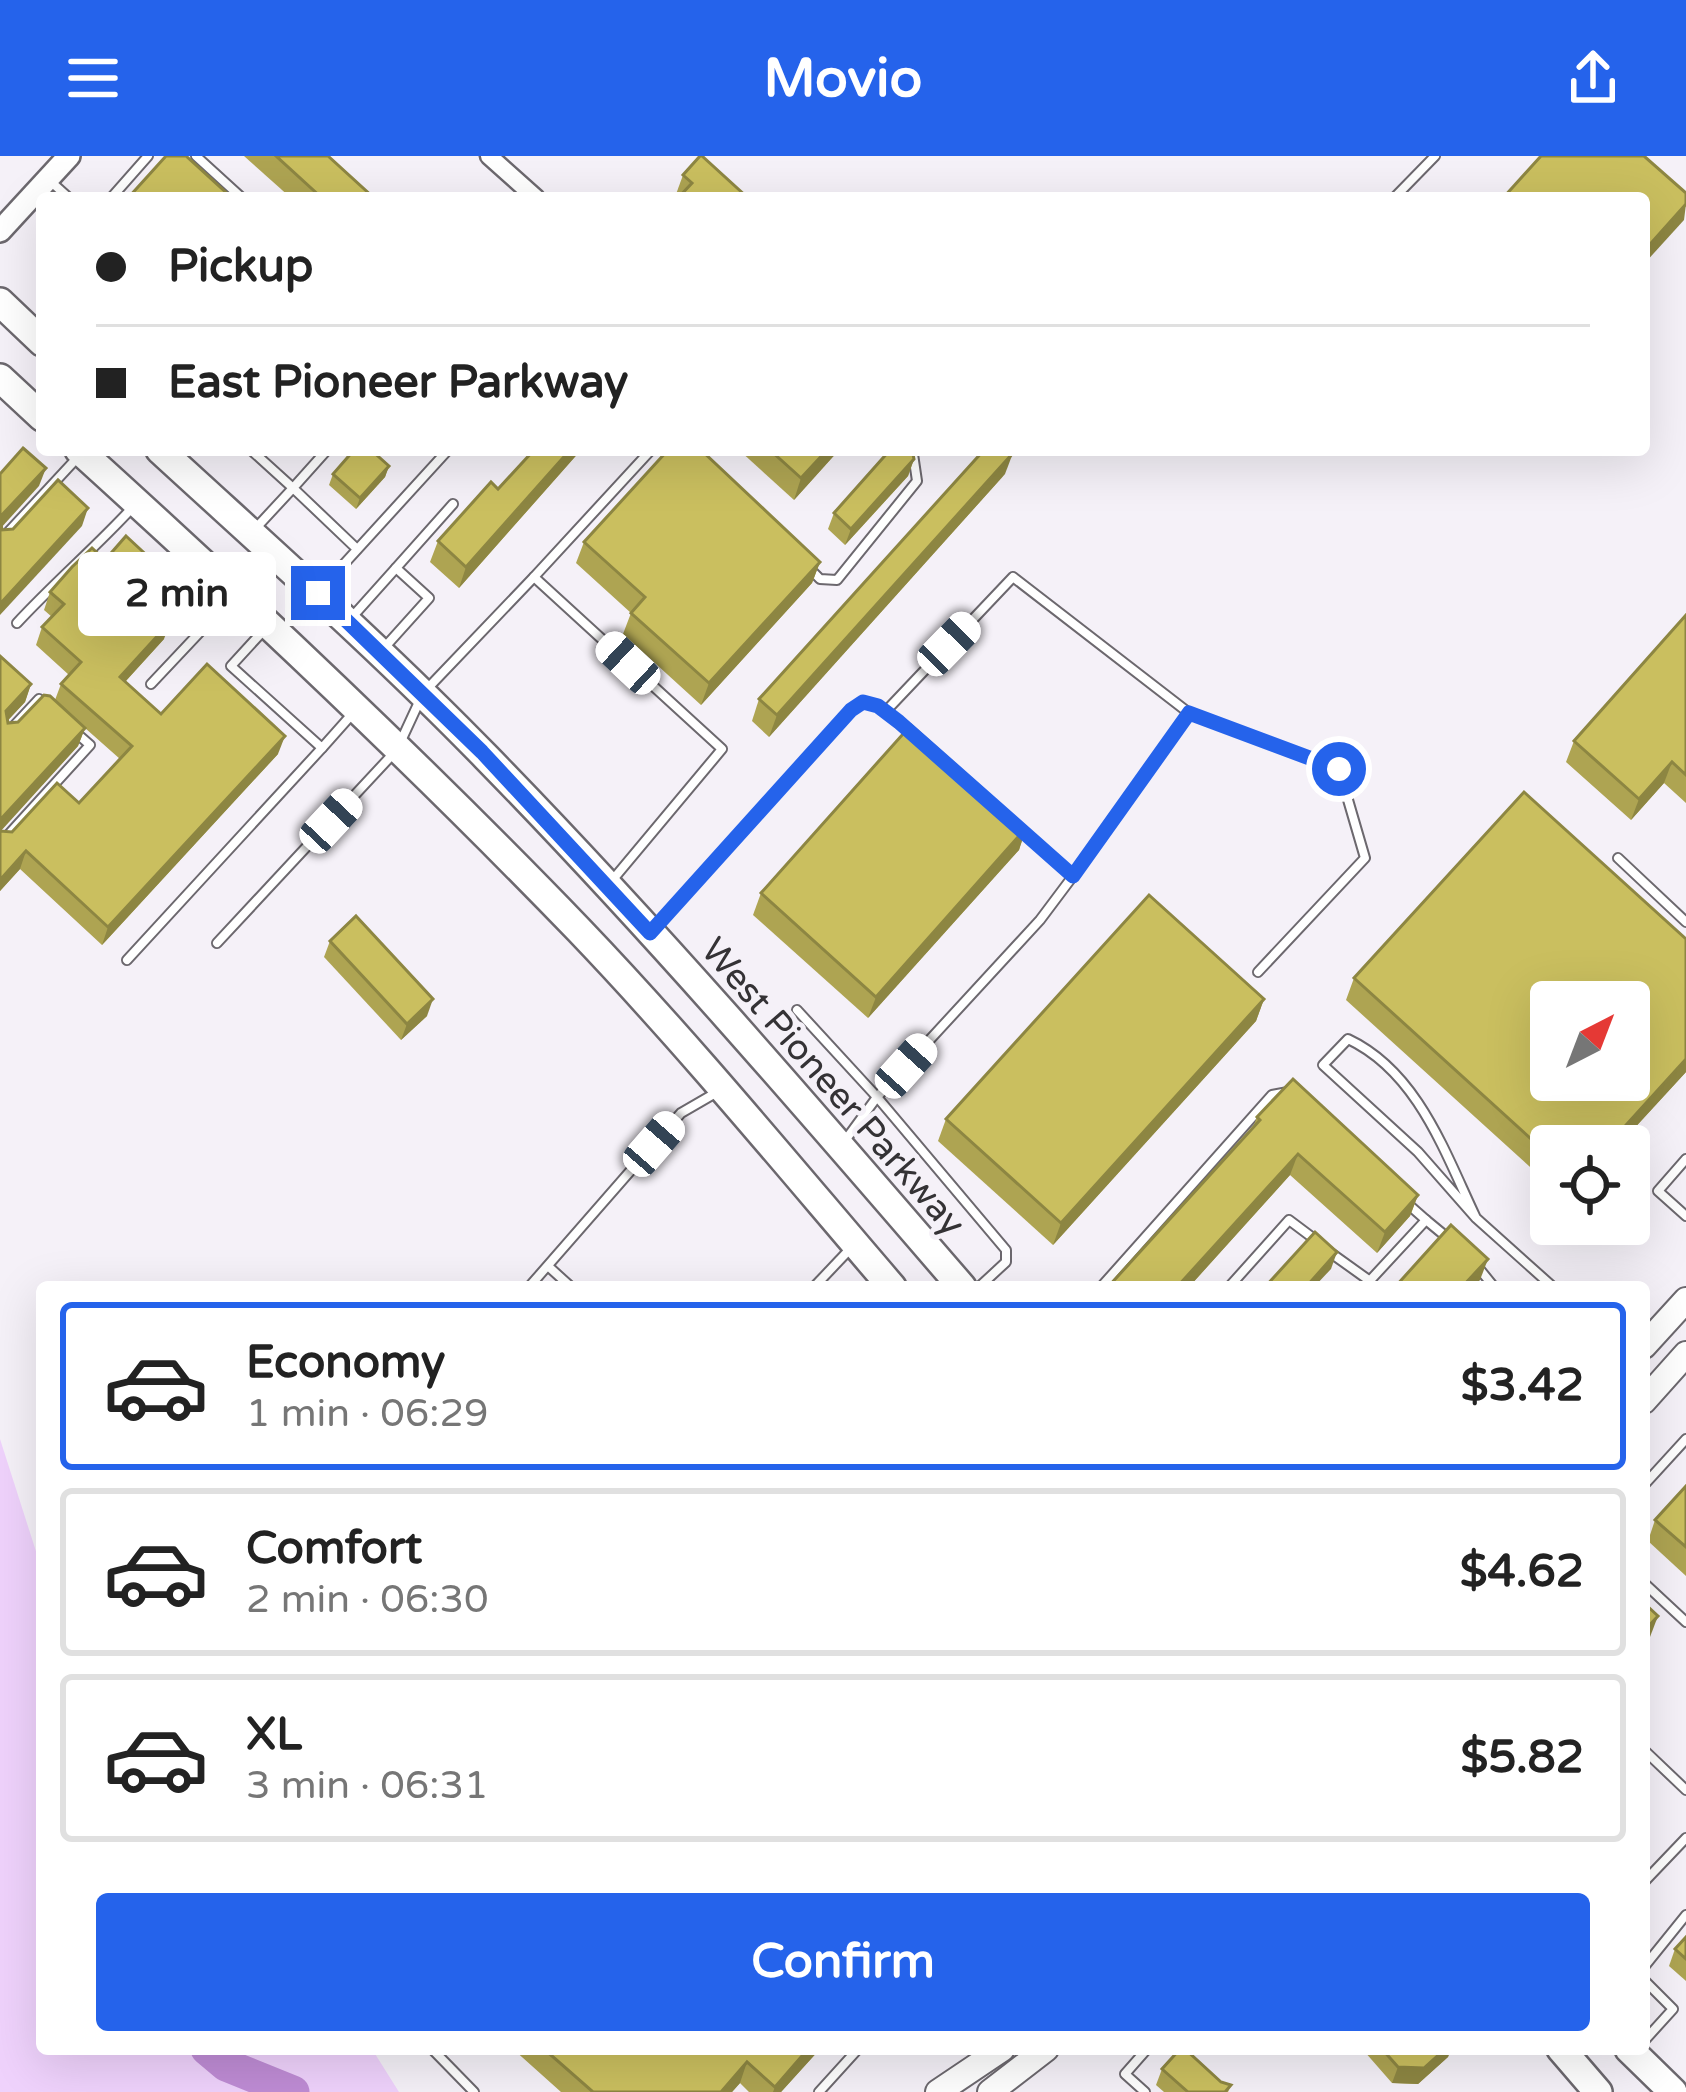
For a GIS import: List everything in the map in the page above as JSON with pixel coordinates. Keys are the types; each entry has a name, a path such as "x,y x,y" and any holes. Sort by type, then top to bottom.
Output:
{"main road":[{"path":"0,302 36,336"},
{"path":"0,378 36,411"},
{"path":"85,456 237,592 616,971 887,1281"},
{"name":"West Pioneer Parkway","path":"167,456 318,593 609,884 957,1281"},
{"path":"803,1180 841,1147"},
{"path":"1650,1340 1686,1300"},
{"path":"1650,1395 1685,1358"},
{"path":"938,2092 993,2055"},
{"path":"990,2092 1038,2055"},
{"path":"1566,2055 1598,2092"},
{"path":"1642,2055 1672,2092"}],"street":[{"path":"0,231 69,156"},
{"path":"489,156 529,192"}],"lane":[{"path":"116,192 148,156"},
{"path":"196,156 235,192"},
{"path":"1400,192 1435,156"},
{"path":"48,179 62,192"},
{"path":"0,541 76,456"},
{"path":"258,456 357,549"},
{"path":"251,533 322,456"},
{"path":"318,593 442,456"},
{"path":"218,943 397,750 422,694 646,456"},
{"path":"803,563 820,579 837,580 917,481 914,456"},
{"path":"17,623 137,502"},
{"path":"347,622 453,504"},
{"path":"379,653 429,598 396,568"},
{"path":"535,577 722,749 609,884"},
{"path":"885,712 1013,577 1189,713 1339,769 1364,858 1258,972"},
{"path":"151,684 237,592"},
{"path":"269,625 231,666 322,748"},
{"path":"26,687 56,714"},
{"path":"2,735 39,699"},
{"path":"650,933 851,710 863,702 885,712 916,737"},
{"path":"127,960 355,710"},
{"path":"841,1147 877,1097 1062,896 1189,713"},
{"path":"0,844 90,745 73,730"},
{"path":"1004,814 1073,876"},
{"path":"1618,858 1686,922"},
{"path":"796,1010 877,1097 1006,1250 1006,1262 985,1281"},
{"path":"1476,1219 1413,1093 1348,1039 1323,1065 1418,1151 1476,1219 1546,1281"},
{"path":"535,1281 681,1113 723,1089"},
{"path":"1106,1281 1272,1095 1288,1092 1305,1108"},
{"path":"1686,1159 1658,1191 1686,1216"},
{"path":"1408,1204 1491,1281"},
{"path":"1234,1281 1289,1220 1363,1281"},
{"path":"1370,1281 1426,1220"},
{"path":"820,1281 855,1244"},
{"path":"548,1267 564,1281"},
{"path":"1650,1340 1685,1358"},
{"path":"1650,1478 1686,1439"},
{"path":"1650,1589 1686,1622"},
{"path":"1650,1756 1686,1790"},
{"path":"1650,1876 1686,1838"},
{"path":"1650,1960 1686,1915"},
{"path":"1650,1986 1672,2009 1650,2033"},
{"path":"438,2055 474,2092"},
{"path":"819,2092 852,2055"},
{"path":"1142,2055 1125,2074 1144,2092"}],"shaded area":[{"path":"0,1439 36,1551 36,2055 376,2055 399,2092 0,2092"}],"building":[{"path":"166,156 186,156 225,192 133,192"},
{"path":"276,156 328,156 367,192 315,192"},
{"path":"702,156 741,192 684,192 692,183 683,175"},
{"path":"1541,156 1644,156 1686,193 1686,204 1650,244 1650,192 1508,192"},
{"path":"23,448 46,468 0,517 0,474"},
{"path":"349,456 378,456 389,466 360,498 333,474"},
{"path":"528,456 565,456 466,567 438,541 491,482 498,489"},
{"path":"663,456 707,456 820,562 709,683 631,613 645,597 584,542"},
{"path":"777,456 821,456 801,478"},
{"path":"885,456 913,456 851,529 834,513"},
{"path":"979,456 1010,456 777,715 759,699"},
{"path":"58,480 88,508 0,604 0,517 2,530 13,529"},
{"path":"126,536 154,562 132,586 171,621 120,677 161,714 207,664 285,736 108,927 26,851 0,880 0,831 12,832 57,783 79,803 132,746 61,684 81,662 42,627 64,604 50,592 72,567 92,548 105,560"},
{"path":"1686,615 1686,775 1672,762 1639,799 1574,741"},
{"path":"0,656 31,684 6,711 8,723 18,722 44,695 85,728 0,820"},
{"path":"911,725 1026,828 876,997 761,893"},
{"path":"1524,792 1686,939 1686,1059 1650,1099 1650,981 1530,981 1530,1101 1648,1101 1626,1125 1530,1125 1530,1138 1354,978"},
{"path":"1149,895 1264,999 1061,1223 946,1119"},
{"path":"356,916 433,999 407,1024 330,941"},
{"path":"1293,1079 1418,1195 1385,1232 1298,1154 1182,1281 1113,1281 1260,1120 1257,1117"},
{"path":"1451,1225 1488,1259 1468,1281 1400,1281"},
{"path":"1315,1232 1337,1252 1311,1281 1270,1281"},
{"path":"1686,1486 1686,1547 1655,1520"},
{"path":"1686,1937 1686,1959 1675,1949"},
{"path":"551,2055 803,2055 775,2087 747,2062 721,2092 593,2092"},
{"path":"1175,2055 1192,2055 1221,2082 1231,2085 1225,2092 1188,2092 1162,2069"},
{"path":"1387,2055 1438,2055 1424,2068 1398,2067"}],"waterway":[{"path":"214,2055 226,2065 293,2092"}],"route":[{"path":"318,593 482,752 650,933 863,702 878,706 899,722 1073,876 1189,713 1339,769"}]}
